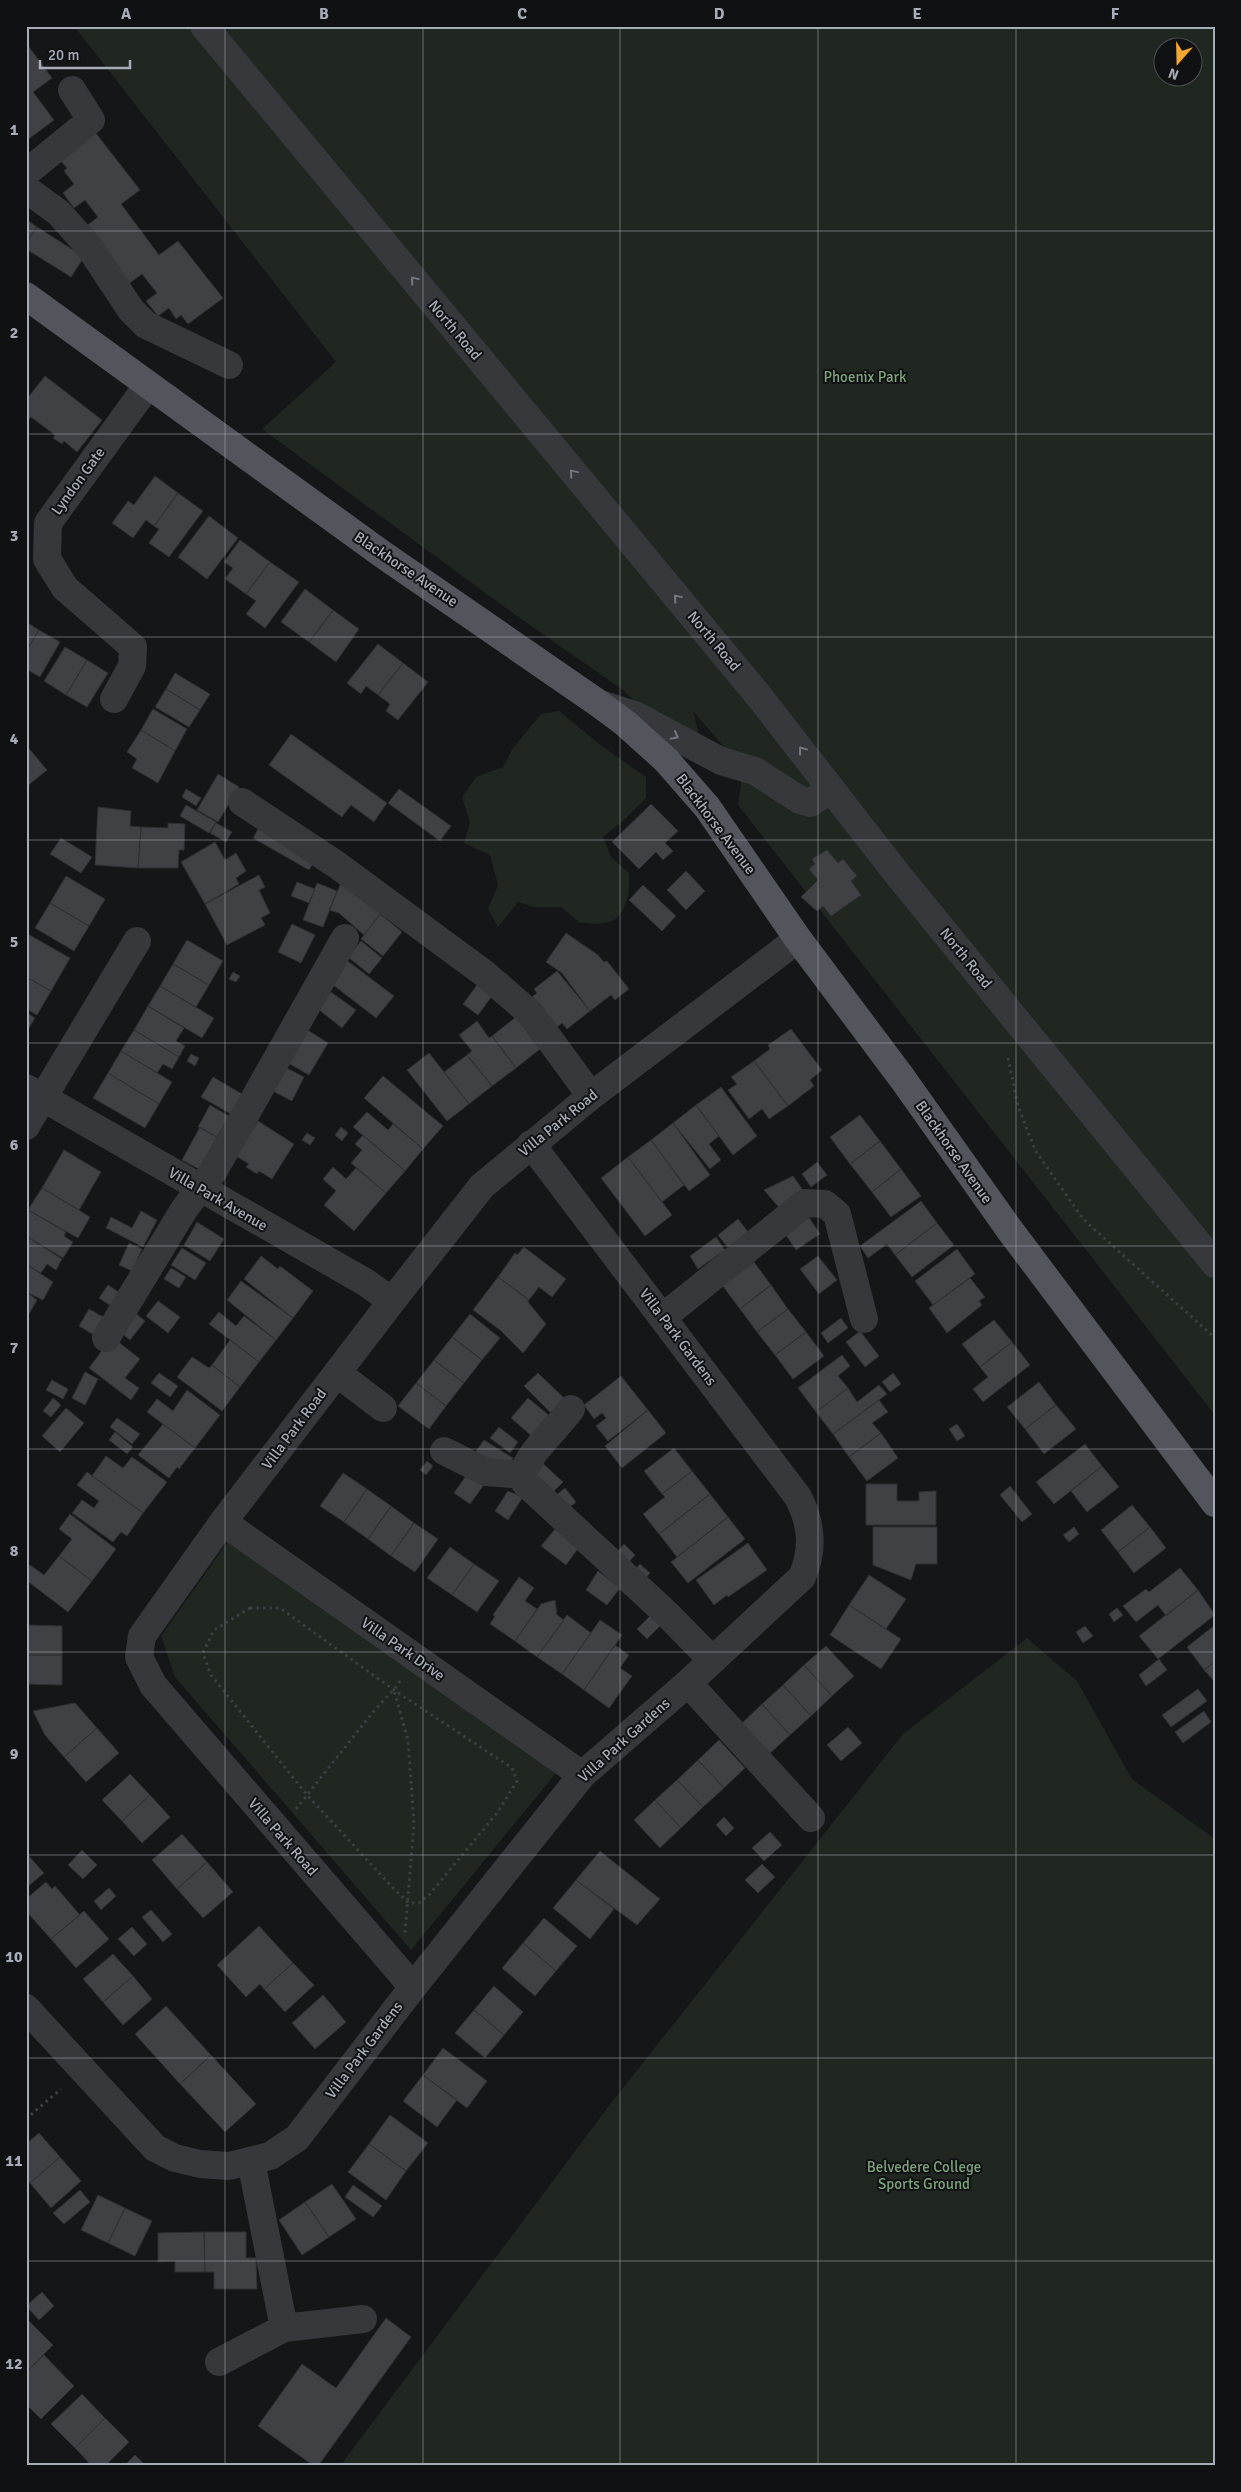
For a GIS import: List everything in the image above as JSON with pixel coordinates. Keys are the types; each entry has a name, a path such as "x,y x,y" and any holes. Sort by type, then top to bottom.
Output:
{"main road":[{"name":"Blackhorse Avenue","path":"26,296 382,554 598,703 625,723 685,780 707,808 798,939 902,1078 1009,1229 1215,1503"}],"street":[{"name":"North Road","path":"204,26 728,658 898,875 1215,1264"},
{"path":"26,173 91,120 72,90"},
{"path":"26,189 58,212 84,241 131,310 146,325 229,365"},
{"name":"Lyndon Gate","path":"114,699 132,666 133,647 65,588 47,559 48,523 148,385"},
{"path":"598,703 637,716 721,761 755,771 800,800 810,804 832,789"},
{"path":"685,780 713,762 721,761"},
{"path":"242,802 337,865 485,974 531,1014 591,1096"},
{"path":"106,1338 185,1208 213,1172 345,938"},
{"name":"Villa Park Road","path":"412,1987 153,1685 139,1657 142,1636 224,1522 482,1186 591,1096 798,939"},
{"path":"26,1126 35,1093 137,941"},
{"name":"Villa Park Avenue","path":"35,1093 365,1282 392,1301"},
{"name":"Villa Park Gardens","path":"26,2008 155,2148 175,2158 200,2164 229,2166 270,2156 297,2138 412,1987 582,1776 688,1683 802,1577 809,1561 810,1527 807,1513 798,1497 663,1316 531,1144"},
{"path":"663,1316 805,1204 825,1204 837,1214 864,1319"},
{"path":"337,1373 383,1408"},
{"path":"571,1409 556,1430 531,1455 523,1475 526,1483 668,1615 712,1660"},
{"path":"444,1451 486,1472 523,1475"},
{"name":"Villa Park Drive","path":"224,1522 582,1776"},
{"path":"688,1683 811,1818"},
{"path":"250,2160 284,2328"},
{"path":"219,2362 284,2328 363,2319"}],"path":[{"path":"1020,1025 1008,1058 1018,1106 1036,1150 1083,1220 1215,1338"},
{"path":"250,1608 280,1608 394,1690 512,1768 517,1781 497,1813 429,1895 419,1903 409,1903 307,1795 211,1675 203,1653 214,1630 250,1608"},
{"path":"278,1832 374,1712 394,1690 414,1657"},
{"path":"394,1690 408,1740 414,1824 409,1903 405,1930 406,1939"},
{"path":"26,2119 83,2071"}],"green space":[{"name":"Phoenix Park","path":"74,26 1215,26 1215,1415 738,805 743,769 693,711 699,734 667,732 623,690 514,614 262,429 336,362"},
{"path":"559,711 599,744 646,777 646,798 624,820 603,837 611,857 629,873 628,894 620,914 615,919 606,923 580,923 561,907 534,907 518,902 498,927 488,909 498,885 490,855 464,843 470,823 462,797 476,777 503,767 513,748 541,714"},
{"path":"231,1537 556,1773 411,1950 175,1677 161,1636"},
{"name":"Belvedere College Sports Ground","path":"1027,1638 1077,1681 1132,1779 1215,1839 1215,2466 340,2466 608,2107 903,1734"}],"building":[{"path":"26,43 52,78 33,92 54,120 26,141"},
{"path":"95,132 140,190 121,204 159,255 178,241 223,298 188,324 181,315 176,319 169,308 158,316 146,301 157,293 142,274 127,285 84,228 98,217 85,200 74,208 63,193 74,184 64,171 67,168 59,159"},
{"path":"26,219 37,227 26,243"},
{"path":"37,227 84,257 71,277 26,249 26,243"},
{"path":"45,376 102,420 77,452 64,441 62,444 53,438 55,435 31,417 26,423 26,400"},
{"path":"155,476 178,493 154,526 146,520 133,538 112,523 128,501 134,505"},
{"path":"178,493 203,511 169,557 149,543 159,529 154,526"},
{"path":"209,516 238,538 207,579 178,557"},
{"path":"240,540 270,562 246,594 225,579 233,568 224,562"},
{"path":"270,562 299,582 265,628 246,614 256,601 246,594"},
{"path":"305,589 333,610 309,642 281,622"},
{"path":"333,610 359,629 336,662 309,642"},
{"path":"26,622 39,630 26,652"},
{"path":"39,630 60,642 40,677 26,669 26,652"},
{"path":"378,644 403,663 378,695 366,686 361,694 347,683"},
{"path":"65,647 87,660 66,695 44,681"},
{"path":"87,660 108,673 87,707 66,695"},
{"path":"403,663 428,682 398,720 386,711 390,704 378,695"},
{"path":"175,673 210,694 200,710 166,689"},
{"path":"166,689 200,710 189,727 155,707"},
{"path":"153,709 187,729 175,751 141,730"},
{"path":"141,730 175,751 158,783 132,768 137,759 127,752"},
{"path":"291,734 387,803 374,822 351,805 342,817 269,765"},
{"path":"26,745 47,770 26,787"},
{"path":"218,774 239,787 218,822 197,810"},
{"path":"186,789 201,798 196,806 182,797"},
{"path":"399,789 451,826 440,841 388,803"},
{"path":"651,804 678,831 665,843 673,851 663,860 656,852 639,869 612,842"},
{"path":"186,805 216,822 209,833 180,816"},
{"path":"98,807 131,811 130,826 141,827 138,868 95,865"},
{"path":"168,823 185,824 184,850 179,850 178,868 138,868 141,827 168,828"},
{"path":"216,823 232,832 226,842 210,833"},
{"path":"261,824 317,857 309,870 253,838"},
{"path":"61,838 92,857 81,873 50,854"},
{"path":"215,842 225,860 236,853 246,871 236,878 239,884 205,904 181,862"},
{"path":"827,850 838,863 843,859 857,876 851,881 861,895 831,916 823,906 817,911 801,897 818,880 809,869 815,864 812,859"},
{"path":"686,871 705,891 686,910 667,890"},
{"path":"259,875 265,887 259,890 270,913 261,918 265,925 227,945 205,904"},
{"path":"66,876 105,899 89,926 50,903"},
{"path":"343,879 380,906 380,914 364,935 339,913 329,910"},
{"path":"297,882 315,889 309,903 291,896"},
{"path":"317,883 337,891 323,927 303,920"},
{"path":"643,885 676,916 662,931 629,900"},
{"path":"50,903 89,926 74,951 35,928"},
{"path":"380,914 402,932 383,956 361,939"},
{"path":"292,924 315,935 301,963 278,952"},
{"path":"26,933 70,958 51,991 26,977"},
{"path":"566,933 598,955 604,962 607,961 629,989 615,1000 611,995 590,1011 562,973 546,962"},
{"path":"187,940 223,961 209,985 173,964"},
{"path":"361,941 382,958 369,974 348,957"},
{"path":"345,959 394,996 376,1018 328,981"},
{"path":"173,964 209,985 196,1007 160,986"},
{"path":"557,971 590,1011 567,1029 562,1023 552,1031 528,1000 537,993 534,989"},
{"path":"233,972 240,976 236,982 229,979"},
{"path":"26,977 51,991 37,1015 26,1009"},
{"path":"477,985 492,996 478,1015 463,1004"},
{"path":"160,986 214,1018 202,1038 148,1006"},
{"path":"331,992 356,1010 342,1028 318,1009"},
{"path":"148,1006 184,1028 176,1041 185,1046 179,1057 134,1030"},
{"path":"26,1012 35,1018 26,1033"},
{"path":"516,1017 540,1049 516,1068 492,1036"},
{"path":"477,1021 489,1038 492,1036 516,1068 492,1086 467,1055 472,1051 459,1035"},
{"path":"301,1026 328,1043 309,1075 281,1059"},
{"path":"791,1029 822,1070 810,1080 814,1086 788,1106 754,1061 770,1049 768,1045"},
{"path":"134,1030 179,1057 172,1069 163,1064 157,1073 121,1051"},
{"path":"121,1051 172,1082 159,1104 108,1073"},
{"path":"429,1053 469,1104 447,1121 407,1070"},
{"path":"191,1054 199,1058 195,1066 187,1061"},
{"path":"467,1055 492,1086 469,1104 444,1072"},
{"path":"754,1061 788,1106 769,1119 762,1109 749,1119 728,1090 737,1084 731,1077"},
{"path":"275,1062 304,1077 292,1101 263,1086"},
{"path":"108,1073 159,1104 145,1128 93,1098"},
{"path":"383,1076 443,1126 423,1149 364,1098"},
{"path":"213,1077 242,1094 231,1114 201,1097"},
{"path":"721,1087 757,1136 733,1155 696,1105"},
{"path":"210,1105 229,1116 217,1137 198,1127"},
{"path":"696,1105 719,1136 709,1144 721,1160 710,1169 673,1123"},
{"path":"367,1112 388,1130 393,1124 423,1149 405,1171 353,1127"},
{"path":"860,1115 880,1141 850,1164 830,1137"},
{"path":"258,1121 294,1144 272,1179 259,1171 257,1174 246,1167 249,1164 236,1156"},
{"path":"673,1123 710,1175 689,1191 651,1140"},
{"path":"200,1127 217,1137 199,1169 182,1160"},
{"path":"341,1127 348,1133 342,1141 335,1135"},
{"path":"307,1133 315,1138 310,1145 302,1140"},
{"path":"363,1135 405,1171 386,1193 351,1163 362,1150 355,1144"},
{"path":"651,1140 684,1185 662,1202 628,1157"},
{"path":"880,1141 901,1169 872,1192 850,1164"},
{"path":"64,1150 101,1172 79,1210 42,1188"},
{"path":"628,1157 672,1215 645,1236 601,1178"},
{"path":"817,1162 827,1175 811,1187 802,1174"},
{"path":"333,1167 346,1179 356,1168 386,1193 354,1231 324,1205 336,1191 323,1179"},
{"path":"901,1169 921,1196 891,1217 872,1192"},
{"path":"793,1176 805,1193 782,1211 764,1190"},
{"path":"42,1188 90,1217 78,1238 28,1210"},
{"path":"921,1201 937,1223 895,1255 887,1244 868,1258 860,1246"},
{"path":"28,1210 66,1232 64,1236 73,1242 63,1258 26,1236 26,1214"},
{"path":"141,1211 157,1220 143,1247 106,1228 111,1217 132,1228"},
{"path":"808,1216 820,1234 796,1250 784,1232"},
{"path":"738,1219 749,1233 729,1249 718,1235"},
{"path":"197,1222 224,1239 210,1261 184,1245"},
{"path":"937,1223 954,1245 912,1277 895,1255"},
{"path":"26,1236 62,1259 56,1270 47,1264 41,1273 26,1264"},
{"path":"716,1237 725,1250 698,1269 690,1256"},
{"path":"129,1243 142,1249 132,1271 119,1265"},
{"path":"524,1247 566,1279 552,1297 539,1287 529,1300 498,1277 515,1253 517,1255"},
{"path":"182,1248 206,1263 195,1280 171,1265"},
{"path":"957,1249 975,1274 933,1305 915,1281"},
{"path":"261,1256 278,1269 280,1266 313,1291 293,1318 244,1279"},
{"path":"818,1256 837,1280 819,1294 800,1269"},
{"path":"754,1262 771,1285 740,1309 722,1285"},
{"path":"26,1264 53,1282 43,1300 26,1292"},
{"path":"171,1268 186,1277 179,1288 164,1279"},
{"path":"498,1277 529,1300 528,1302 546,1324 523,1353 500,1330 473,1310"},
{"path":"970,1278 985,1297 979,1301 982,1305 947,1333 929,1308"},
{"path":"241,1281 293,1318 276,1340 227,1300"},
{"path":"108,1285 120,1293 111,1306 99,1298"},
{"path":"771,1285 788,1309 757,1332 740,1309"},
{"path":"26,1292 37,1300 26,1319"},
{"path":"158,1301 180,1317 168,1333 146,1316"},
{"path":"89,1309 105,1318 94,1335 79,1326"},
{"path":"788,1309 806,1332 775,1355 757,1332"},
{"path":"134,1312 145,1321 130,1340 119,1331"},
{"path":"219,1312 236,1326 244,1316 276,1340 259,1362 209,1324"},
{"path":"470,1314 500,1338 482,1360 452,1337"},
{"path":"841,1318 848,1328 828,1343 821,1333"},
{"path":"994,1320 1012,1342 980,1367 962,1344"},
{"path":"860,1331 879,1356 865,1367 846,1342"},
{"path":"806,1332 824,1356 793,1379 775,1355"},
{"path":"112,1337 140,1359 125,1378 139,1388 131,1400 89,1368"},
{"path":"452,1337 482,1360 464,1383 434,1360"},
{"path":"230,1340 259,1362 240,1387 212,1365"},
{"path":"1012,1342 1030,1365 983,1402 973,1389 988,1377 980,1367"},
{"path":"842,1355 850,1366 838,1376 848,1388 816,1412 798,1388"},
{"path":"192,1357 209,1368 212,1365 240,1387 222,1411 177,1377"},
{"path":"434,1360 464,1383 446,1406 416,1383"},
{"path":"85,1372 98,1379 85,1405 72,1398"},
{"path":"159,1373 178,1386 170,1397 151,1383"},
{"path":"538,1373 565,1399 551,1413 524,1386"},
{"path":"893,1373 901,1384 890,1392 882,1382"},
{"path":"621,1376 648,1410 608,1441 596,1426 606,1418 602,1413 594,1419 584,1405"},
{"path":"52,1380 68,1389 63,1399 46,1390"},
{"path":"1039,1382 1056,1405 1025,1429 1007,1407"},
{"path":"416,1383 446,1406 429,1429 398,1406"},
{"path":"879,1385 887,1394 833,1434 816,1412 848,1388 857,1402"},
{"path":"187,1390 220,1415 195,1448 147,1412 157,1399 173,1411"},
{"path":"53,1398 61,1405 51,1417 43,1411"},
{"path":"528,1398 551,1417 534,1438 511,1418"},
{"path":"879,1400 888,1412 872,1423 881,1433 849,1457 833,1434"},
{"path":"1056,1405 1076,1429 1044,1454 1025,1429"},
{"path":"66,1408 84,1423 60,1452 42,1436"},
{"path":"648,1410 666,1433 622,1468 605,1446"},
{"path":"117,1418 140,1434 132,1444 110,1427"},
{"path":"163,1424 195,1448 179,1469 177,1467 169,1478 138,1455"},
{"path":"957,1424 965,1436 957,1441 949,1429"},
{"path":"499,1427 518,1442 510,1453 490,1438"},
{"path":"115,1432 133,1447 127,1454 109,1440"},
{"path":"881,1433 898,1458 867,1481 849,1457"},
{"path":"484,1440 513,1458 510,1464 471,1458"},
{"path":"1085,1444 1102,1466 1054,1504 1036,1482"},
{"path":"674,1448 692,1471 662,1494 644,1471"},
{"path":"106,1456 123,1468 132,1457 167,1482 143,1513 92,1476"},
{"path":"537,1458 563,1482 548,1497 532,1475"},
{"path":"427,1461 433,1466 426,1475 420,1470"},
{"path":"1102,1466 1119,1487 1087,1512 1071,1491"},
{"path":"692,1471 710,1494 659,1534 643,1514 665,1497 662,1494"},
{"path":"87,1472 143,1513 127,1536 121,1532 113,1542 72,1513 82,1500 94,1508 99,1501 77,1485"},
{"path":"343,1473 367,1489 344,1522 320,1506"},
{"path":"468,1473 486,1482 470,1504 454,1493"},
{"path":"866,1484 897,1484 897,1501 919,1501 919,1492 936,1491 936,1525 866,1525"},
{"path":"1010,1486 1032,1514 1022,1522 1000,1495"},
{"path":"565,1488 576,1502 565,1511 554,1497"},
{"path":"367,1489 391,1506 368,1539 344,1522"},
{"path":"508,1491 523,1497 508,1520 495,1511"},
{"path":"710,1494 728,1517 677,1557 659,1534"},
{"path":"1132,1505 1150,1527 1118,1552 1101,1530"},
{"path":"391,1506 414,1523 391,1556 368,1539"},
{"path":"70,1514 116,1549 92,1581 59,1556 72,1539 59,1529"},
{"path":"728,1517 745,1539 688,1583 671,1562"},
{"path":"414,1523 438,1539 415,1572 391,1556"},
{"path":"873,1527 937,1527 937,1564 916,1564 911,1580 873,1565"},
{"path":"1074,1527 1079,1534 1069,1542 1063,1535"},
{"path":"1150,1527 1166,1548 1134,1573 1118,1552"},
{"path":"556,1528 579,1547 566,1565 541,1546"},
{"path":"748,1543 767,1570 714,1605 696,1580"},
{"path":"624,1544 635,1555 625,1566 614,1556"},
{"path":"450,1547 474,1564 452,1595 427,1578"},
{"path":"59,1556 92,1581 68,1612 26,1580 26,1570 30,1565 44,1575"},
{"path":"474,1564 499,1581 477,1612 452,1595"},
{"path":"640,1564 650,1573 642,1582 633,1572"},
{"path":"1180,1568 1198,1590 1166,1616 1158,1605 1136,1622 1123,1606 1146,1589 1149,1592"},
{"path":"598,1571 620,1588 607,1605 586,1590"},
{"path":"869,1575 906,1599 886,1629 849,1605"},
{"path":"519,1577 534,1588 525,1601 537,1609 515,1641 490,1624 495,1616 493,1615"},
{"path":"1198,1590 1215,1615 1158,1659 1139,1636"},
{"path":"555,1600 557,1615 564,1620 537,1657 515,1641 541,1604"},
{"path":"849,1605 901,1639 881,1669 830,1635"},
{"path":"1117,1608 1123,1615 1114,1622 1109,1614"},
{"path":"652,1614 662,1624 647,1639 637,1629"},
{"path":"567,1615 591,1633 562,1674 537,1657"},
{"path":"600,1620 622,1635 584,1690 562,1674"},
{"path":"26,1625 62,1626 62,1655 26,1655"},
{"path":"1215,1625 1215,1662 1204,1670 1187,1647"},
{"path":"1085,1626 1093,1636 1083,1643 1076,1632"},
{"path":"615,1645 629,1655 620,1668 632,1676 609,1708 584,1690"},
{"path":"826,1646 854,1676 832,1696 804,1665"},
{"path":"26,1655 62,1655 62,1685 26,1684"},
{"path":"1159,1659 1167,1670 1146,1686 1139,1675"},
{"path":"1215,1662 1215,1682 1204,1670"},
{"path":"804,1665 832,1696 811,1716 783,1685"},
{"path":"783,1685 811,1716 790,1735 762,1704"},
{"path":"1198,1689 1207,1701 1171,1727 1162,1715"},
{"path":"75,1703 97,1728 64,1757 45,1735 33,1711"},
{"path":"762,1704 790,1735 768,1755 740,1725"},
{"path":"1204,1711 1211,1722 1183,1743 1175,1732"},
{"path":"848,1727 862,1743 841,1761 827,1745"},
{"path":"97,1728 119,1753 86,1782 64,1757"},
{"path":"719,1740 745,1768 724,1788 698,1760"},
{"path":"698,1760 724,1788 703,1807 677,1780"},
{"path":"130,1774 150,1795 122,1821 102,1800"},
{"path":"677,1780 703,1807 681,1828 655,1800"},
{"path":"150,1795 170,1817 142,1843 122,1821"},
{"path":"655,1800 681,1828 660,1848 634,1820"},
{"path":"724,1817 734,1828 726,1836 716,1825"},
{"path":"770,1832 782,1845 764,1861 752,1848"},
{"path":"182,1834 207,1862 177,1889 152,1860"},
{"path":"82,1850 97,1865 83,1879 68,1865"},
{"path":"600,1851 660,1899 637,1925 576,1880"},
{"path":"26,1853 44,1873 26,1888"},
{"path":"207,1862 233,1892 203,1918 177,1889"},
{"path":"762,1864 775,1877 758,1893 745,1880"},
{"path":"576,1880 614,1909 590,1939 553,1908"},
{"path":"46,1882 52,1889 55,1886 80,1915 51,1939 26,1911 26,1899"},
{"path":"109,1888 116,1896 101,1910 94,1901"},
{"path":"151,1910 172,1934 163,1942 142,1917"},
{"path":"84,1911 109,1939 76,1968 51,1939"},
{"path":"544,1918 577,1946 556,1971 523,1943"},
{"path":"259,1926 293,1963 264,1989 260,1984 246,1997 217,1965"},
{"path":"132,1927 147,1944 134,1956 118,1939"},
{"path":"523,1943 556,1971 535,1996 502,1968"},
{"path":"113,1954 133,1976 103,2002 83,1979"},
{"path":"293,1963 314,1985 285,2012 264,1989"},
{"path":"133,1976 152,1999 123,2025 103,2002"},
{"path":"494,1986 523,2012 504,2035 474,2010"},
{"path":"323,1995 346,2022 315,2049 292,2023"},
{"path":"166,2006 211,2055 180,2084 135,2034"},
{"path":"474,2010 504,2035 485,2058 455,2033"},
{"path":"443,2048 487,2081 467,2108 423,2075"},
{"path":"211,2055 256,2104 225,2132 180,2084"},
{"path":"423,2075 457,2100 437,2127 403,2101"},
{"path":"390,2115 428,2143 406,2171 369,2144"},
{"path":"39,2133 60,2157 30,2183 26,2179 26,2144"},
{"path":"369,2144 406,2171 386,2200 348,2172"},
{"path":"60,2157 81,2181 51,2208 30,2183"},
{"path":"332,2184 356,2219 329,2237 305,2202"},
{"path":"353,2185 382,2206 373,2217 345,2197"},
{"path":"80,2190 90,2202 64,2224 53,2213"},
{"path":"98,2195 125,2208 108,2243 81,2230"},
{"path":"305,2202 329,2237 302,2255 279,2220"},
{"path":"125,2208 152,2221 135,2256 108,2243"},
{"path":"204,2232 246,2232 246,2258 256,2258 257,2289 214,2289 214,2272 205,2272"},
{"path":"204,2232 205,2272 175,2272 175,2261 158,2262 158,2233"},
{"path":"42,2292 54,2306 39,2320 26,2306"},
{"path":"386,2318 411,2337 318,2466 314,2466 258,2426 302,2364 336,2388"},
{"path":"28,2320 53,2345 26,2372 26,2322"},
{"path":"44,2355 74,2386 41,2419 26,2404 26,2372"},
{"path":"82,2394 105,2418 75,2448 51,2424"},
{"path":"105,2418 129,2442 105,2466 92,2466 75,2448"},
{"path":"135,2455 146,2466 124,2466"}]}
